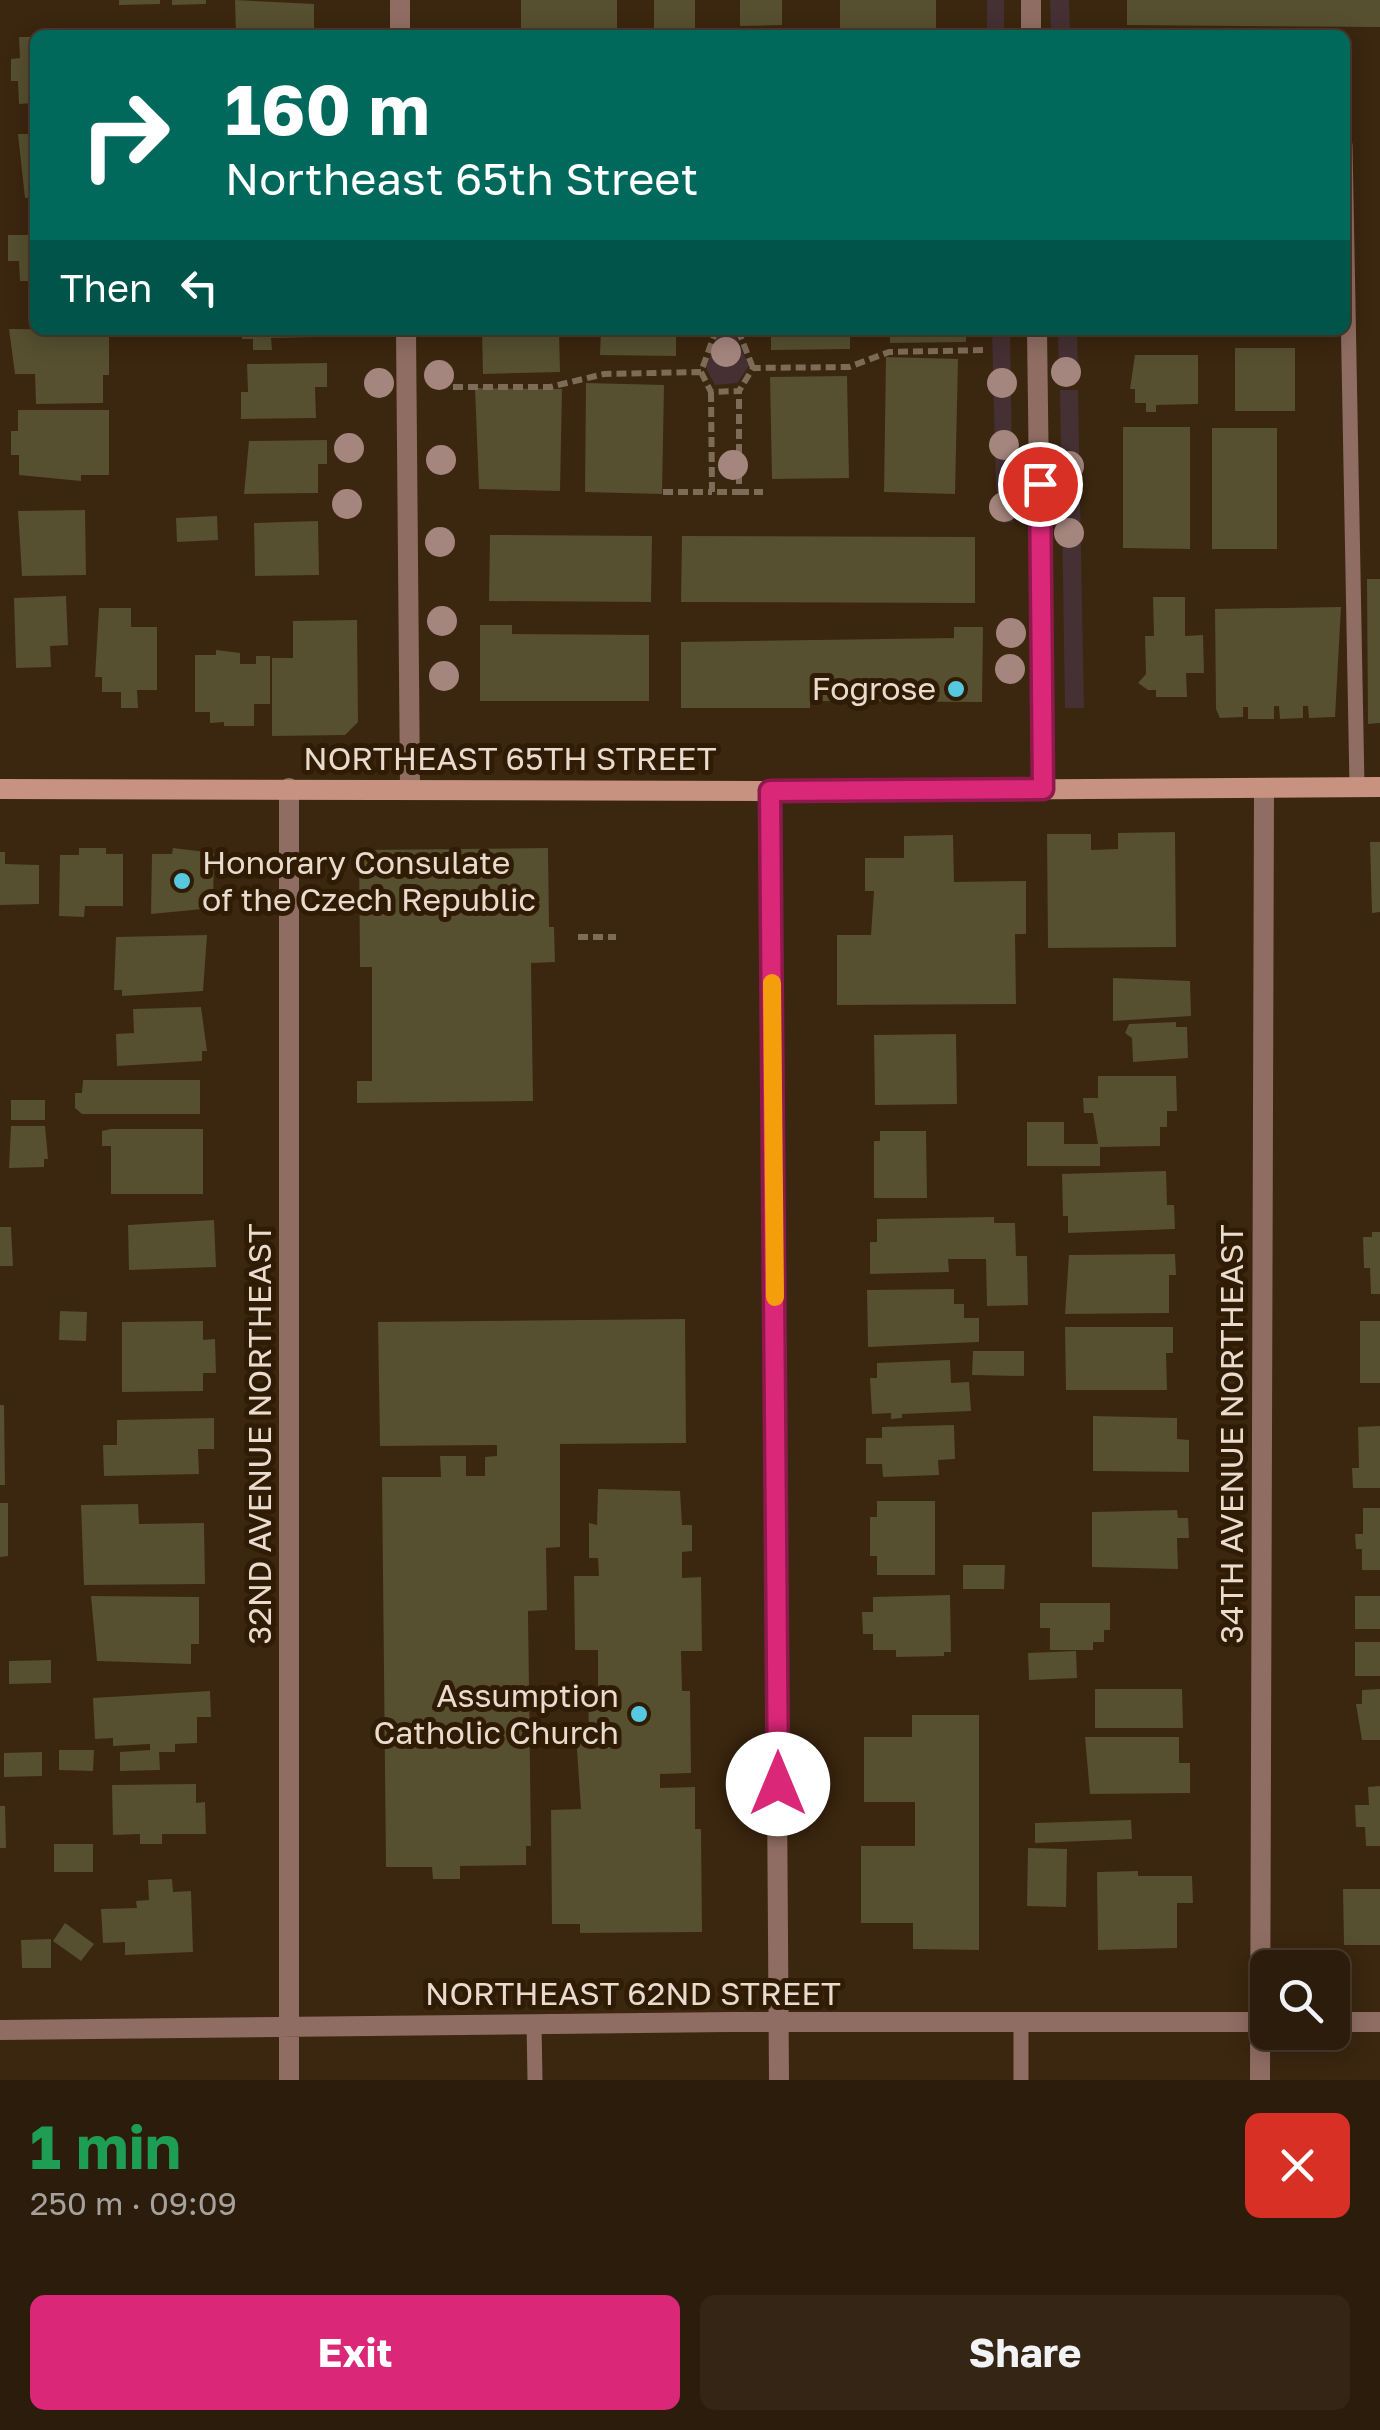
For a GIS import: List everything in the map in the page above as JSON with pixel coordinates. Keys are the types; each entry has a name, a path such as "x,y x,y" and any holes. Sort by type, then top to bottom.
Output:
{"main road":[{"name":"NORTHEAST 65TH STREET","path":"0,788 770,791 1380,787"}],"street":[{"path":"400,0 400,30"},
{"path":"1031,0 1032,30"},
{"path":"406,335 410,788"},
{"path":"1037,335 1043,789"},
{"name":"32ND AVENUE NORTHEAST","path":"289,788 289,2080"},
{"name":"34TH AVENUE NORTHEAST","path":"1264,788 1264,1950"},
{"path":"770,791 779,2080"},
{"name":"NORTHEAST 62ND STREET","path":"0,2030 534,2023 1250,2022"},
{"path":"1350,2022 1380,2022"},
{"name":"34TH AVENUE NORTHEAST","path":"1260,2080 1262,2050"}],"lane":[{"path":"1349,335 1357,787"},
{"path":"1021,2022 1021,2080"},
{"path":"534,2023 534,2080"}],"path":[{"path":"712,492 711,392 701,372 714,335"},
{"path":"739,492 739,391 752,368 740,335"},
{"path":"752,368 849,367 889,352 987,350"},
{"path":"454,388 550,388 604,374 701,372"},
{"path":"711,392 739,391"},
{"path":"663,492 763,492"},
{"path":"578,936 616,936"}],"shaded area":[{"path":"987,0 1004,0 1004,30 987,30"},
{"path":"1050,0 1069,0 1070,30 1051,30"},
{"path":"717,335 735,335 749,366 737,383 715,385 706,368"},
{"path":"992,335 1010,335 1013,522 1002,523 996,489"},
{"path":"1058,335 1077,335 1078,379 1059,381"},
{"path":"1060,390 1078,390 1084,708 1065,708"}],"building":[{"path":"119,0 160,0 160,4 119,5"},
{"path":"172,0 206,0 206,4 172,5"},
{"path":"235,0 314,4 314,30 236,30"},
{"path":"521,0 617,0 617,30 521,30"},
{"path":"654,0 695,0 695,30 654,30"},
{"path":"740,0 782,0 782,25 740,26"},
{"path":"840,0 936,0 936,30 840,30"},
{"path":"1127,0 1380,0 1380,27 1127,25"},
{"path":"19,37 30,37 30,103 19,104 18,81 11,81 11,59 20,58"},
{"path":"18,134 30,134 30,198 25,198"},
{"path":"8,235 30,235 30,281 20,281 19,261 8,261"},
{"path":"9,329 30,329 30,335 109,335 109,375 103,375 103,403 36,404 35,374 15,374"},
{"path":"242,335 315,335 271,338 272,350 253,350 253,339 242,339"},
{"path":"482,335 559,335 560,372 483,374"},
{"path":"601,335 676,335 676,356 600,355"},
{"path":"771,335 850,335 850,349 771,350"},
{"path":"890,335 966,335 966,342 890,343"},
{"path":"1235,348 1295,348 1295,411 1235,411"},
{"path":"1135,355 1198,355 1198,404 1156,405 1156,412 1146,412 1146,403 1135,403 1135,389 1130,389"},
{"path":"886,357 958,359 955,494 884,492"},
{"path":"327,363 327,387 315,387 316,418 241,419 241,392 248,392 247,364"},
{"path":"847,376 849,478 772,479 770,377"},
{"path":"586,383 664,385 662,494 585,492"},
{"path":"475,388 562,389 560,491 479,489"},
{"path":"18,410 109,410 109,475 81,475 81,481 19,475 19,455 11,455 11,431 18,431"},
{"path":"1123,427 1190,427 1190,549 1123,548"},
{"path":"1212,428 1277,428 1277,549 1212,549"},
{"path":"327,440 327,464 318,464 318,493 244,494 249,441"},
{"path":"85,510 86,575 22,576 18,511"},
{"path":"217,516 218,540 177,542 176,518"},
{"path":"318,521 319,575 255,576 254,523"},
{"path":"490,535 652,536 651,602 489,601"},
{"path":"682,536 975,537 975,603 681,602"},
{"path":"1367,579 1380,579 1380,723 1368,724"},
{"path":"66,596 68,645 50,646 51,667 16,668 14,598"},
{"path":"1153,597 1185,597 1185,636 1203,635 1204,673 1186,673 1187,697 1156,697 1156,690 1138,683 1146,674 1145,636 1154,636"},
{"path":"1341,607 1335,717 1309,718 1308,706 1303,706 1303,718 1280,719 1279,706 1274,706 1274,719 1248,719 1248,707 1243,707 1243,717 1220,718 1216,709 1215,609"},
{"path":"99,608 131,608 131,627 157,627 157,690 137,690 138,708 121,708 121,692 102,692 102,677 95,677"},
{"path":"357,620 358,722 345,735 272,736 272,658 293,658 293,621"},
{"path":"480,625 512,625 512,634 649,635 649,701 480,701"},
{"path":"954,627 983,627 982,702 810,701 810,708 681,708 681,642 954,638"},
{"path":"216,650 240,653 240,664 256,664 256,656 270,656 270,704 254,704 254,726 210,723 210,712 195,712 195,655 216,655"},
{"path":"1175,832 1176,947 1048,948 1047,834 1091,834 1091,850 1118,849 1118,833"},
{"path":"953,835 954,882 1026,881 1026,934 1015,934 1016,1004 837,1005 837,935 871,935 874,891 865,891 865,858 904,858 904,836"},
{"path":"1370,842 1380,842 1380,912 1372,913"},
{"path":"79,848 106,848 106,854 123,854 123,906 85,906 84,917 59,916 60,855 79,855"},
{"name":"Honorary Consulate of the Czech Republic","path":"173,848 214,853 213,908 151,914 152,854 172,854"},
{"path":"548,848 549,927 554,927 555,962 531,963 533,1101 357,1103 357,1081 372,1081 372,967 360,967 359,850"},
{"path":"0,852 5,852 5,864 39,865 39,904 0,905"},
{"path":"207,935 203,991 122,996 122,990 114,990 116,937"},
{"path":"1113,978 1190,981 1191,1016 1113,1021"},
{"path":"201,1007 207,1051 202,1051 202,1061 117,1066 116,1034 134,1033 133,1009"},
{"path":"1176,1022 1176,1027 1187,1027 1188,1058 1133,1062 1132,1038 1125,1033 1129,1024"},
{"path":"956,1034 957,1104 875,1105 874,1035"},
{"path":"1098,1076 1176,1076 1177,1111 1167,1111 1167,1127 1160,1127 1160,1146 1100,1147 1100,1166 1027,1166 1027,1122 1064,1122 1064,1144 1098,1144 1093,1113 1084,1113 1083,1098 1098,1098"},
{"path":"83,1080 200,1080 200,1114 82,1114 75,1108 75,1093 82,1093"},
{"path":"11,1100 45,1100 45,1120 11,1120"},
{"path":"11,1126 45,1126 48,1159 44,1159 44,1167 9,1168"},
{"path":"203,1129 203,1194 111,1194 111,1146 102,1146 102,1131"},
{"path":"880,1131 926,1131 927,1198 874,1198 874,1141 880,1141"},
{"path":"1166,1171 1167,1205 1174,1205 1175,1229 1068,1233 1068,1216 1063,1216 1062,1174"},
{"path":"994,1217 994,1223 1015,1223 1016,1256 1027,1256 1028,1305 987,1306 986,1259 948,1259 949,1272 870,1274 870,1242 877,1242 877,1219"},
{"path":"214,1220 216,1267 129,1270 128,1225"},
{"path":"0,1227 11,1227 13,1266 0,1266"},
{"path":"1372,1232 1380,1232 1380,1294 1371,1294 1370,1268 1364,1268 1363,1237 1372,1237"},
{"path":"1175,1254 1176,1275 1169,1275 1169,1313 1065,1314 1069,1255"},
{"path":"954,1289 954,1304 964,1304 964,1318 979,1318 979,1342 868,1347 867,1290"},
{"path":"60,1311 87,1312 86,1341 59,1340"},
{"path":"685,1319 686,1443 560,1444 560,1547 546,1548 547,1610 528,1611 531,1846 526,1846 526,1865 460,1866 460,1879 433,1879 432,1867 386,1867 382,1477 441,1477 440,1456 466,1456 466,1476 485,1476 485,1457 497,1456 497,1445 380,1446 378,1322"},
{"path":"203,1321 203,1340 215,1339 216,1373 203,1373 203,1391 122,1392 122,1322"},
{"path":"1360,1321 1380,1321 1380,1383 1360,1383"},
{"path":"1065,1327 1173,1327 1173,1353 1166,1353 1167,1390 1066,1390"},
{"path":"973,1351 1024,1351 1024,1376 972,1375"},
{"path":"950,1360 951,1383 969,1382 971,1411 902,1414 902,1418 891,1419 891,1413 872,1414 870,1378 877,1378 877,1363"},
{"path":"0,1405 4,1405 5,1485 0,1485"},
{"path":"1093,1416 1177,1418 1177,1439 1189,1440 1189,1472 1093,1471"},
{"path":"214,1418 214,1449 198,1449 199,1474 104,1476 103,1445 117,1445 117,1420"},
{"path":"954,1425 955,1459 938,1460 939,1475 883,1477 882,1464 866,1464 866,1438 882,1438 882,1427"},
{"path":"1380,1426 1380,1488 1353,1488 1352,1468 1359,1468 1358,1427"},
{"name":"Assumption Catholic Church","path":"598,1489 680,1491 682,1525 692,1525 692,1551 682,1552 682,1578 701,1577 702,1651 681,1651 682,1691 690,1691 691,1773 660,1774 660,1788 695,1787 695,1829 701,1829 702,1932 580,1933 580,1924 552,1924 551,1810 581,1809 576,1735 589,1735 588,1692 598,1692 598,1650 575,1650 574,1576 599,1576 598,1558 589,1558 589,1523 597,1525"},
{"path":"877,1501 935,1501 935,1575 877,1575 877,1556 870,1556 870,1517 877,1517"},
{"path":"0,1503 8,1503 8,1556 0,1557"},
{"path":"138,1504 139,1524 204,1523 205,1584 84,1585 81,1505"},
{"path":"1363,1508 1380,1508 1380,1570 1362,1570 1362,1549 1356,1549 1355,1534 1363,1534"},
{"path":"1177,1510 1178,1518 1188,1518 1189,1538 1177,1538 1178,1569 1092,1567 1092,1512"},
{"path":"963,1565 1005,1565 1004,1589 963,1589"},
{"path":"950,1595 951,1652 944,1652 944,1656 896,1657 896,1650 873,1650 873,1634 863,1634 862,1612 873,1612 873,1597"},
{"path":"91,1596 199,1597 199,1644 191,1644 191,1664 97,1661"},
{"path":"1355,1596 1380,1596 1380,1629 1355,1629"},
{"path":"1040,1603 1110,1603 1110,1630 1104,1630 1104,1642 1093,1642 1093,1650 1050,1650 1050,1628 1040,1628"},
{"path":"1355,1642 1380,1642 1380,1676 1355,1676"},
{"path":"1076,1651 1077,1678 1029,1680 1028,1653"},
{"path":"51,1660 51,1683 9,1684 9,1661"},
{"path":"1095,1689 1182,1689 1183,1728 1095,1728"},
{"path":"1380,1689 1380,1740 1362,1740 1356,1704 1362,1704 1362,1690"},
{"path":"210,1691 211,1717 197,1717 197,1743 175,1744 175,1752 159,1752 160,1770 120,1771 120,1752 150,1750 150,1744 113,1746 113,1738 95,1739 93,1698"},
{"path":"912,1715 979,1715 979,1950 913,1949 913,1923 861,1923 861,1846 915,1846 915,1802 864,1802 864,1737 912,1737"},
{"path":"1085,1737 1179,1737 1179,1763 1190,1763 1190,1793 1090,1794"},
{"path":"59,1750 94,1750 93,1771 59,1770"},
{"path":"42,1752 42,1776 4,1777 4,1753"},
{"path":"196,1784 196,1803 205,1802 206,1834 162,1834 162,1844 140,1844 140,1834 113,1835 112,1785"},
{"path":"1380,1786 1380,1846 1366,1846 1365,1827 1356,1827 1355,1805 1369,1805 1368,1787"},
{"path":"0,1806 5,1806 6,1848 0,1848"},
{"path":"1131,1820 1132,1839 1035,1843 1035,1823"},
{"path":"54,1844 93,1844 93,1872 54,1872"},
{"path":"1028,1848 1067,1849 1066,1907 1027,1906"},
{"path":"1138,1871 1138,1876 1192,1876 1193,1903 1177,1903 1177,1948 1098,1950 1097,1872"},
{"path":"172,1879 173,1892 191,1891 193,1952 125,1955 125,1942 103,1943 101,1909 137,1908 136,1901 149,1900 148,1880"},
{"path":"1343,1889 1380,1889 1380,1945 1344,1945"},
{"path":"65,1923 94,1944 81,1961 53,1941"},
{"path":"51,1939 51,1968 22,1968 21,1940"}],"slow traffic":[{"path":"772,983 775,1297"}],"place":[{"name":"Fogrose","path":"956,689"},
{"name":"Honorary Consulate of the Czech Republic","path":"182,881"},
{"name":"Assumption Catholic Church","path":"639,1714"}],"route":[{"path":"778,1784 770,791 1043,789 1040,484"}]}
